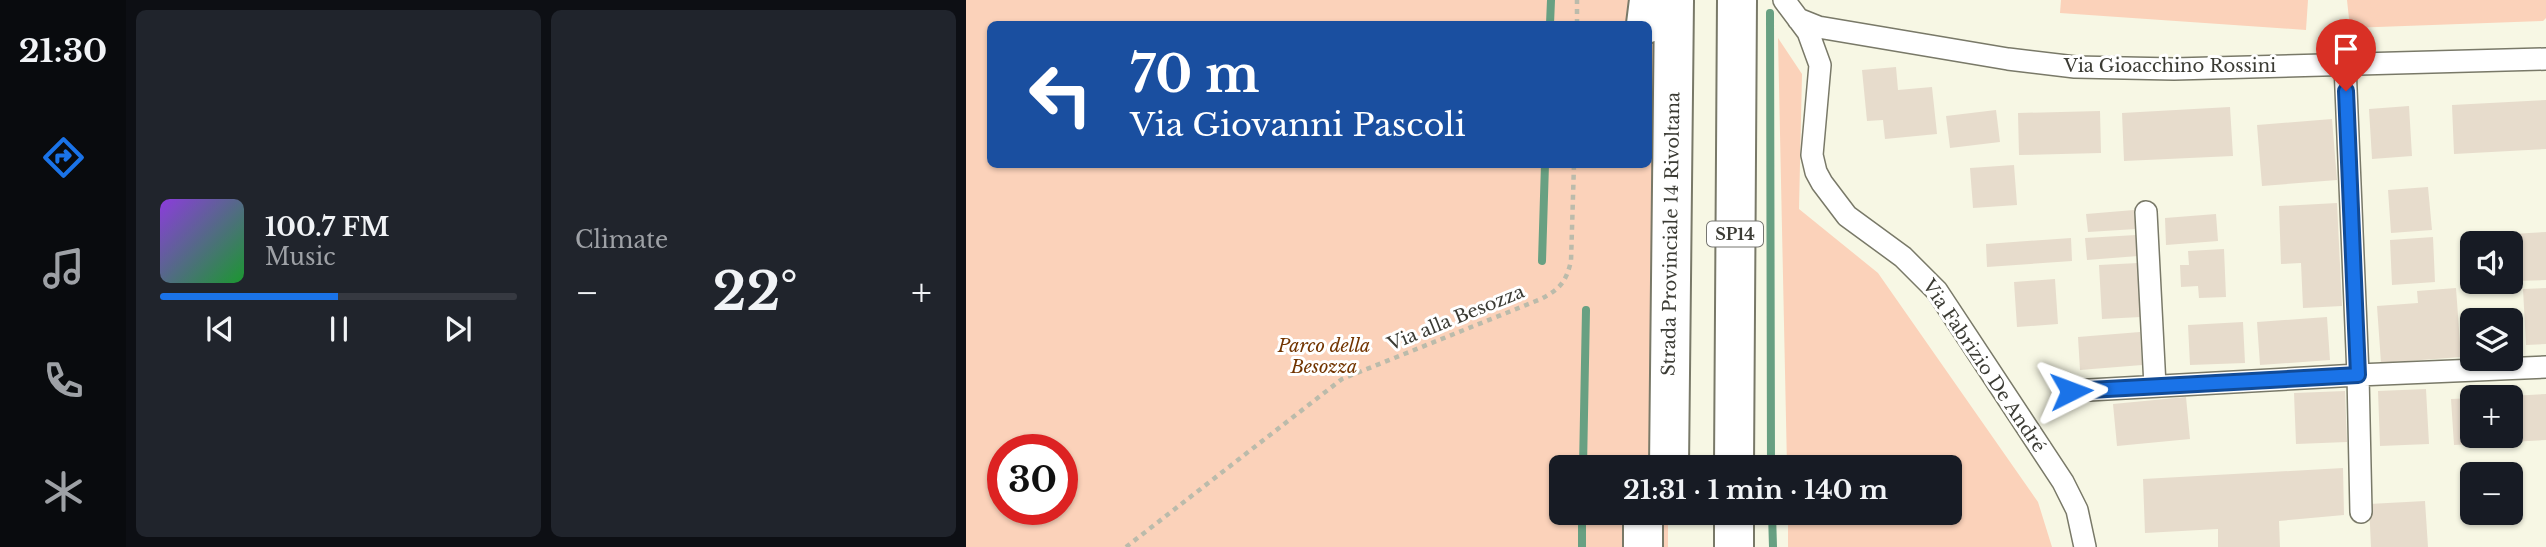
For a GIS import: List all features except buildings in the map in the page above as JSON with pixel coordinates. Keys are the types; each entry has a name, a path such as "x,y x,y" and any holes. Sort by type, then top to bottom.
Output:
{"highway":[{"path":"1646,21 1649,0"},
{"name":"Strada Provinciale 14 Rivoltana","path":"1669,455 1674,0"},
{"name":"SP14","path":"1716,0 1716,455"},
{"name":"SP14","path":"1734,455 1737,0"},
{"path":"1644,455 1645,168"},
{"path":"1643,525 1643,547"},
{"path":"1669,525 1669,547"},
{"path":"1715,547 1716,525"},
{"path":"1734,525 1734,547"}],"street":[{"name":"Via Fabrizio De André","path":"1784,0 1813,42 1820,65 1812,155 1822,183 1847,216 1903,257 1942,298 2063,482 2077,510 2085,547"},
{"name":"Via Gioacchino Rossini","path":"1798,19 1818,27 2053,65 2174,69 2546,59"},
{"path":"2345,65 2361,512"},
{"path":"2146,212 2155,387"},
{"path":"2071,391 2546,367"}],"path":[{"path":"1577,0 1577,21"},
{"name":"Via alla Besozza","path":"1126,547 1342,379 1541,299 1557,290 1568,275 1571,261 1574,168"}],"green space":[{"name":"Parco della Besozza","path":"966,0 1672,0 1669,455 1549,455 1549,525 1668,525 1668,547 966,547"},
{"path":"2061,0 2308,0 2306,30 2060,13"},
{"path":"2347,0 2546,0 2546,18 2543,21 2350,28"},
{"path":"1778,38 1802,74 1799,209 1878,273 2038,502 2052,547 1788,547 1788,525 1962,525 1962,455 1787,455"}],"waterway":[{"path":"1550,21 1551,0"},
{"path":"1770,13 1771,455"},
{"path":"1542,261 1545,168"},
{"path":"1583,455 1586,310"},
{"path":"1582,525 1582,547"},
{"path":"1772,525 1773,547"}],"route":[{"path":"2071,391 2358,375 2346,91"}]}
